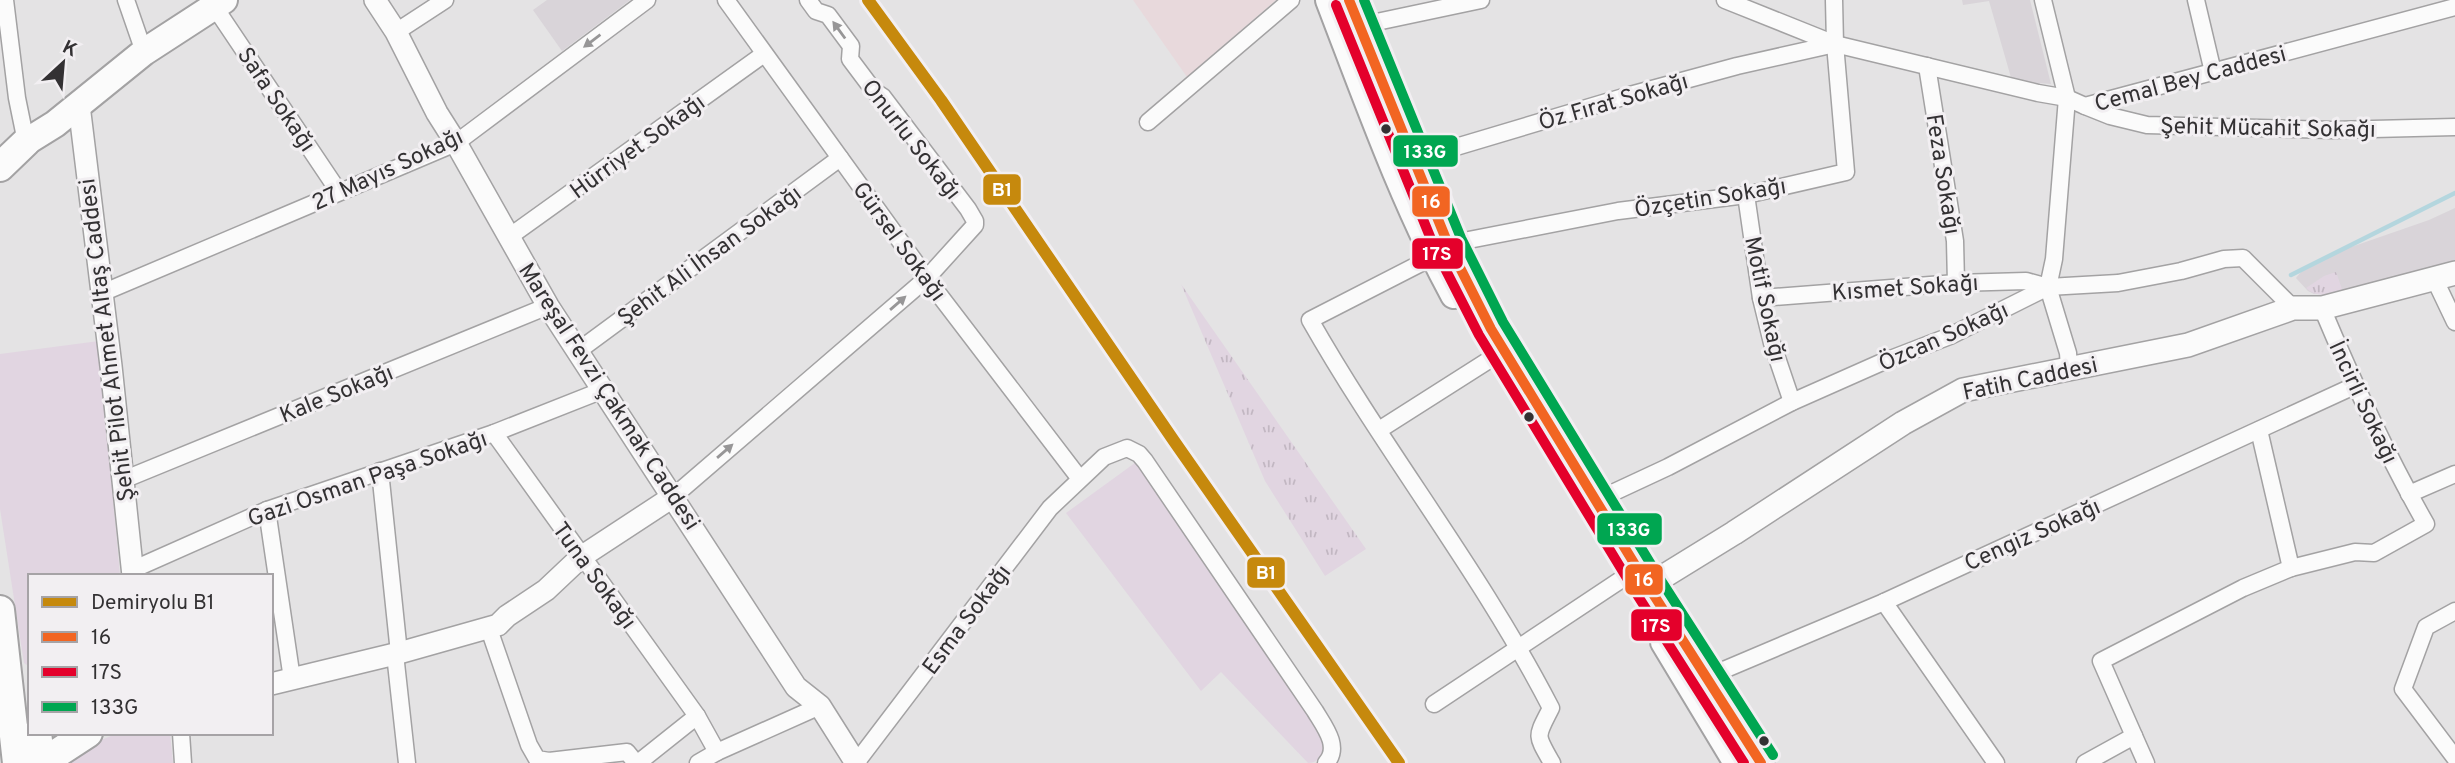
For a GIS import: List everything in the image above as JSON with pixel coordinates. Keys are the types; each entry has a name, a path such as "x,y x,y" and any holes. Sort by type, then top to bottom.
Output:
{"highway":[{"path":"0,159 9,143"},
{"path":"0,167 9,143"},
{"path":"0,610 17,763"},
{"path":"5,643 28,692"},
{"path":"37,735 41,763"},
{"path":"49,763 59,752 85,735"}],"main road":[{"path":"1329,0 1350,28 1404,163 1489,360 1636,582 1707,677 1761,763"},
{"path":"1349,0 1350,28"},
{"path":"9,143 55,124 144,52 219,3"},
{"path":"1441,251 1595,500 1636,582 1737,763"},
{"name":"Fatih Caddesi","path":"1636,582 1734,533 1846,459 1956,393 2069,367 2188,345 2293,308 2322,309 2444,275"}],"street":[{"path":"5,0 17,98 9,143"},
{"path":"126,0 144,52"},
{"path":"396,32 445,0"},
{"name":"27 Mayıs Sokağı","path":"102,293 456,143 647,0"},
{"name":"Gürsel Sokağı","path":"726,0 927,278 1080,479"},
{"name":"Onurlu Sokağı","path":"808,0 816,11 828,15 851,46 850,59 874,91 883,97 975,221 973,228 927,278"},
{"path":"1148,122 1291,0"},
{"path":"1350,28 1481,0"},
{"name":"Cemal Bey Caddesi","path":"1725,0 1835,44 2067,98 2085,106 2455,7"},
{"path":"1834,0 1835,44"},
{"path":"2043,0 2067,98 2055,247 2048,287 2068,353 2069,367"},
{"path":"2196,0 2213,72"},
{"name":"Safa Sokağı","path":"219,3 339,192"},
{"name":"Mareşal Fevzi Çakmak Caddesi","path":"381,4 437,113 548,306 796,687 820,706 856,763"},
{"name":"Öz Fırat Sokağı","path":"1404,163 1643,91 1835,44"},
{"name":"Özçetin Sokağı","path":"1379,430 1310,320 1441,251 1618,211 1746,195 1846,172 1835,44"},
{"name":"Hürriyet Sokağı","path":"509,237 764,54"},
{"name":"Feza Sokağı","path":"1927,66 1955,241 1956,283"},
{"name":"Şehit Pilot Ahmet Altaş Caddesi","path":"79,105 133,573"},
{"name":"Şehit Mücahit Sokağı","path":"2085,106 2110,116 2147,125 2332,131 2455,127"},
{"name":"Şehit Ali İhsan Sokağı","path":"578,351 840,158"},
{"name":"Motif Sokağı","path":"1746,195 1761,298 1772,343 1792,402"},
{"name":"Özcan Sokağı","path":"1595,500 1668,467 1792,402 1950,336 2048,287 2118,283 2181,271 2224,259 2243,258 2293,308"},
{"path":"2444,275 2455,322"},
{"path":"273,684 397,654 498,625 546,590 582,557 674,496 927,278"},
{"name":"Kısmet Sokağı","path":"1761,298 1956,283 2026,281 2048,287"},
{"path":"1997,282 2004,309"},
{"name":"Kale Sokağı","path":"123,480 548,306"},
{"name":"İncirli Sokağı","path":"2291,568 2355,552 2374,553 2426,524 2354,386 2322,309"},
{"path":"1489,360 1379,430 1521,648 1552,708 1540,725 1538,738 1552,763"},
{"name":"Cengiz Sokağı","path":"1707,677 1884,602 2354,386"},
{"name":"Gazi Osman Paşa Sokağı","path":"133,573 267,510 494,433 603,390"},
{"path":"2146,763 2101,661 2243,588 2291,568 2259,430"},
{"name":"Tuna Sokağı","path":"494,433 697,716 717,752"},
{"name":"Esma Sokağı","path":"856,763 1050,508 1104,457 1127,448 1139,454 1145,461 1315,711 1330,737 1332,751 1326,763"},
{"path":"380,471 407,763"},
{"path":"2409,494 2455,474"},
{"path":"267,510 292,679"},
{"path":"1434,704 1521,648 1636,582"},
{"path":"1884,602 1996,763"},
{"path":"2455,611 2426,627 2403,689 2455,758"},
{"path":"489,629 529,746 537,759 549,761 627,752 637,763 697,716"},
{"path":"698,763 820,706"},
{"path":"181,735 183,763"},
{"path":"2085,763 2134,736"}],"shaded area":[{"path":"547,0 630,0 562,51 533,10"},
{"path":"1133,0 1276,0 1187,77"},
{"path":"1962,0 2030,0 2051,84 2012,81 1989,1 1963,5"},
{"path":"2455,208 2455,264 2343,292 2314,294 2296,278 2305,267 2331,254 2429,220"}],"green space":[{"path":"2336,272 2343,292 2328,295 2306,288 2324,276"},
{"path":"1181,284 1366,549 1325,576 1265,481"},
{"path":"99,341 120,574 28,574 28,666 24,663 0,509 0,354"},
{"path":"1139,460 1322,733 1324,748 1318,760 1308,763 1221,672 1201,691 1066,513"},
{"path":"113,735 170,735 173,763 62,763 92,744"}],"waterway":[{"path":"2291,275 2455,193"}],"rail line":[{"name":"B1","path":"868,0 941,100 1174,441 1399,763"}],"transit line":[{"name":"16","path":"1349,0 1448,244 1491,329 1648,586 1761,763"},
{"name":"133G","path":"1364,0 1461,238 1503,322 1660,579 1773,755"},
{"name":"17S","path":"1336,5 1435,249 1479,335 1636,593 1744,763"}]}
